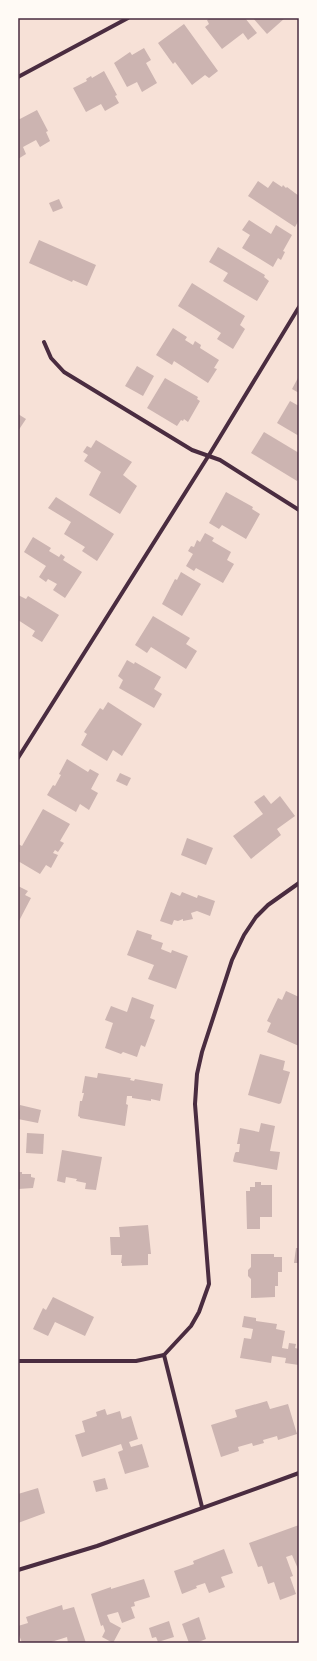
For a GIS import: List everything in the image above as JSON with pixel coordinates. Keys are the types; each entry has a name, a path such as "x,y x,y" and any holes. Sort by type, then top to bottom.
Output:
{"street":[{"path":"18,77 128,18"},
{"path":"18,758 209,455 299,307"},
{"path":"44,342 51,358 64,372 192,450 220,460 299,510"},
{"path":"18,1362 136,1361 164,1355 191,1326 199,1312 209,1284 195,1104 197,1074 202,1052 232,960 244,935 256,917 268,905 299,883"},
{"path":"164,1355 202,1507"},
{"path":"18,1570 97,1546 299,1473"}],"building":[{"path":"210,18 245,18 257,33 248,40 243,33 222,49 205,27 209,24 207,20"},
{"path":"253,18 285,18 267,34"},
{"path":"184,24 218,71 209,78 205,75 192,85 175,62 173,64 158,43"},
{"path":"144,48 151,60 146,63 157,83 142,92 137,82 127,87 114,63 130,52 132,55"},
{"path":"104,71 117,95 115,96 119,103 105,111 101,104 86,112 73,88 87,81 86,79 91,76 92,78"},
{"path":"37,110 48,131 46,132 50,141 40,147 36,140 23,147 26,154 18,159 18,120"},
{"path":"258,181 268,188 273,181 282,187 283,185 286,188 287,187 299,196 299,220 295,227 248,196"},
{"path":"59,199 63,208 53,212 49,203"},
{"path":"249,220 271,234 276,225 292,235 283,251 285,252 281,260 278,258 273,267 242,248 250,235 242,230"},
{"path":"39,240 96,265 87,286 73,280 72,282 29,263"},
{"path":"218,247 265,275 264,277 269,281 257,301 223,281 228,273 209,262"},
{"path":"192,283 245,316 240,325 245,329 233,349 217,339 221,333 178,306"},
{"path":"173,328 187,337 185,340 193,345 195,341 201,345 200,348 219,360 214,368 217,369 208,383 174,361 172,365 156,355"},
{"path":"137,366 154,376 143,396 125,386"},
{"path":"299,376 299,393 292,389"},
{"path":"165,378 198,397 197,399 200,401 188,422 184,419 183,421 181,420 177,426 147,408"},
{"path":"290,401 299,406 299,436 277,423"},
{"path":"18,414 26,419 18,431"},
{"path":"264,432 299,453 299,478 297,481 251,453"},
{"path":"96,440 132,462 123,475 137,486 120,514 89,495 101,472 84,461 88,455 83,452 87,446 91,448"},
{"path":"226,492 253,507 252,509 260,514 246,539 222,525 219,529 209,523"},
{"path":"56,497 114,534 97,561 82,551 85,547 64,534 71,522 48,508"},
{"path":"205,533 214,538 212,541 231,552 227,560 234,564 223,583 196,568 194,571 186,566 193,554 188,551 191,546 194,547 197,540 200,542"},
{"path":"33,537 51,548 49,551 59,557 61,554 65,557 63,560 82,572 65,598 53,590 57,584 48,579 46,582 39,577 46,566 24,552"},
{"path":"181,572 201,584 182,616 162,604 175,579 177,580"},
{"path":"18,595 26,599 28,596 59,615 42,642 32,636 35,631 18,620"},
{"path":"153,616 190,638 186,644 197,651 186,669 151,647 147,653 135,645"},
{"path":"127,660 134,664 135,662 161,677 154,689 162,694 154,708 119,688 123,680 118,676"},
{"path":"108,702 142,724 122,756 113,750 107,761 81,745 87,734 84,732 100,708 103,710"},
{"path":"67,759 88,772 90,769 99,774 91,789 98,793 89,810 80,804 76,812 47,795 53,785 55,786 61,775 59,774"},
{"path":"120,773 131,778 127,786 116,781"},
{"path":"264,795 271,804 280,796 295,816 277,829 281,835 251,859 233,836 263,814 254,802"},
{"path":"43,809 70,824 60,841 64,843 58,852 55,850 53,853 58,855 51,868 46,865 40,874 18,861 18,844 22,846"},
{"path":"187,838 213,848 206,865 181,855"},
{"path":"18,886 28,891 25,895 31,898 19,921"},
{"path":"171,892 180,896 182,892 197,898 198,895 215,901 210,916 197,911 191,913 193,919 183,921 183,919 178,921 174,920 172,925 160,921"},
{"path":"137,930 152,935 151,939 163,943 161,949 171,953 172,950 188,956 176,989 148,979 154,965 127,955"},
{"path":"286,991 299,997 299,1046 267,1032 271,1023 267,1021 278,998 282,1000"},
{"path":"132,997 154,1005 150,1018 155,1020 145,1047 141,1045 137,1057 123,1052 121,1054 105,1048 113,1023 105,1020 111,1006 127,1012"},
{"path":"260,1054 285,1061 283,1070 290,1072 281,1103 279,1104 248,1095"},
{"path":"98,1073 131,1078 130,1080 134,1081 135,1079 163,1084 160,1101 151,1099 151,1101 127,1096 126,1104 128,1105 125,1126 80,1118 78,1116 80,1101 82,1101 84,1093 82,1093 85,1076 97,1078"},
{"path":"20,1105 41,1110 38,1123 18,1119"},
{"path":"261,1123 275,1126 270,1151 280,1152 277,1170 233,1161 235,1153 239,1152 240,1144 237,1144 240,1128 259,1132"},
{"path":"27,1133 44,1134 43,1154 26,1153"},
{"path":"62,1150 102,1157 96,1190 85,1189 86,1183 76,1181 77,1179 66,1177 65,1183 57,1181"},
{"path":"18,1172 22,1172 22,1174 31,1174 31,1177 35,1178 33,1188 18,1189"},
{"path":"255,1182 261,1182 261,1185 272,1185 272,1217 260,1217 260,1229 247,1229 246,1191 250,1191 250,1187 255,1187"},
{"path":"148,1225 151,1254 148,1254 148,1265 122,1266 122,1255 111,1255 110,1237 120,1237 119,1227"},
{"path":"296,1248 299,1248 299,1263 294,1263"},
{"path":"251,1254 274,1254 274,1257 282,1257 282,1272 278,1272 278,1286 275,1286 275,1297 251,1298 251,1279 248,1276 248,1270 251,1267"},
{"path":"53,1297 94,1317 85,1336 55,1322 48,1336 33,1329 43,1308 46,1310"},
{"path":"244,1316 256,1318 256,1321 277,1324 276,1329 285,1331 282,1348 288,1349 289,1343 296,1344 295,1348 299,1349 299,1365 285,1363 286,1358 272,1356 271,1363 240,1358 244,1338 251,1339 253,1329 242,1327"},
{"path":"267,1401 270,1409 288,1404 297,1434 278,1440 277,1436 263,1440 264,1443 253,1446 252,1443 238,1447 239,1451 221,1457 211,1425 237,1417 235,1410"},
{"path":"105,1409 107,1415 120,1411 122,1419 131,1416 138,1439 129,1442 131,1447 142,1444 149,1467 125,1474 118,1452 123,1450 121,1444 82,1457 75,1435 85,1432 82,1421 97,1416 96,1412"},
{"path":"105,1478 108,1489 96,1492 93,1481"},
{"path":"38,1488 45,1513 18,1523 18,1494"},
{"path":"299,1525 299,1571 292,1555 286,1557 293,1576 290,1577 296,1594 280,1600 274,1582 268,1584 262,1566 258,1567 249,1543"},
{"path":"224,1549 233,1573 221,1577 225,1587 209,1593 205,1583 182,1594 174,1571 194,1564 193,1561"},
{"path":"144,1579 150,1597 134,1602 135,1606 131,1607 135,1618 122,1623 118,1612 107,1615 110,1622 121,1628 113,1643 102,1637 105,1631 103,1625 101,1626 91,1594 111,1587 111,1589"},
{"path":"62,1605 63,1610 74,1607 86,1643 68,1643 67,1637 48,1643 22,1643 18,1632 18,1626 28,1623 26,1617"},
{"path":"199,1617 206,1639 196,1643 189,1643 182,1624"},
{"path":"169,1621 174,1637 158,1642 156,1637 152,1638 149,1628"}]}
